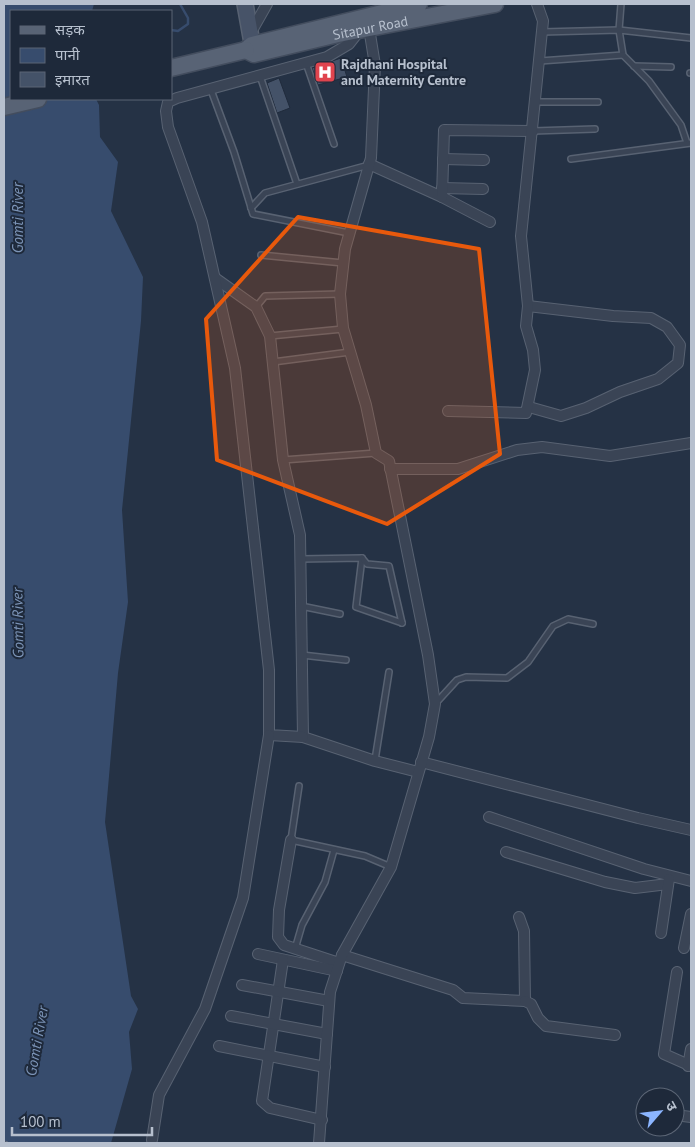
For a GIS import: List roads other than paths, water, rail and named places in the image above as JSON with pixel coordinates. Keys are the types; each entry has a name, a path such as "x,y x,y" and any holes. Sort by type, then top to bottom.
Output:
{"main road":[{"path":"246,4 251,46"},
{"name":"Sitapur Road","path":"172,68 398,6 419,4"},
{"name":"Sitapur Road","path":"251,46 364,29 495,4"},
{"path":"4,107 34,100"}],"street":[{"path":"251,46 267,4"},
{"path":"448,411 526,413 529,406 535,370 533,350 526,326 528,306 521,236 543,21 537,4"},
{"path":"152,1140 159,1095 205,1008 243,898 269,735 268,670 235,368 202,222 168,127 166,111 168,102 327,57 349,44 364,29 375,65 374,117 369,164 343,263 340,294 344,330 366,406 376,453 389,461 428,655 435,704 420,767 391,867 339,963 329,1001 319,1143"},
{"path":"442,192 444,130 533,131"},
{"path":"443,159 484,160"},
{"path":"369,164 442,192 490,222"},
{"path":"442,192 483,189"},
{"path":"215,278 256,307 270,336 283,460 300,535 303,737"},
{"path":"528,306 613,316 651,318 667,327 680,345 678,363 658,379 561,416 529,406"},
{"path":"390,469 458,469 517,450 542,447 610,456 691,443"},
{"path":"269,735 303,737 375,761 420,767 691,830"},
{"path":"489,817 669,879 691,881"},
{"path":"291,840 279,910 278,937 284,945 339,963 453,990 464,998 525,1001 532,1004 538,1018 546,1026 615,1035"},
{"path":"506,852 604,882 635,888 669,879"},
{"path":"661,933 669,879"},
{"path":"684,948 691,914"},
{"path":"519,917 524,931 525,1001"},
{"path":"258,954 283,960 339,963"},
{"path":"283,960 262,1101 270,1108 322,1120"},
{"path":"677,972 664,1054 690,1066 691,1049"},
{"path":"242,985 329,1001"},
{"path":"231,1016 327,1034"},
{"path":"219,1046 325,1067"}],"lane":[{"path":"571,159 689,143 681,125 649,81 623,55 619,30 621,4"},
{"path":"542,32 619,30 691,38"},
{"path":"540,61 623,55"},
{"path":"306,63 334,144"},
{"path":"634,66 671,68"},
{"path":"260,76 297,184"},
{"path":"210,90 253,214 350,233"},
{"path":"536,102 598,102"},
{"path":"533,131 595,129"},
{"path":"251,208 265,193 369,164"},
{"path":"261,255 343,263"},
{"path":"256,307 265,296 340,294"},
{"path":"270,336 344,330"},
{"path":"273,362 350,352"},
{"path":"283,460 376,453"},
{"path":"300,559 362,558"},
{"path":"362,558 367,564 389,566 402,623 356,607 362,558"},
{"path":"301,606 340,614"},
{"path":"435,704 457,680 466,677 507,678 528,662 553,626 568,619 593,624"},
{"path":"302,655 346,660"},
{"path":"375,761 389,672"},
{"path":"299,786 291,840 365,856 391,867"},
{"path":"296,949 302,926 325,882 334,850"}],"water":[{"name":"Gomti River","path":"4,4 94,4 92,10 10,10 10,100 96,100 99,105 100,137 118,162 111,211 143,277 141,321 122,510 128,602 118,673 105,822 131,996 138,1009 129,1032 132,1069 111,1143 4,1143"}],"waterway":[{"path":"172,30 178,31 188,24 188,18 180,4"}],"place":[{"name":"Rajdhani Hospital and Maternity Centre","path":"325,72"}]}
